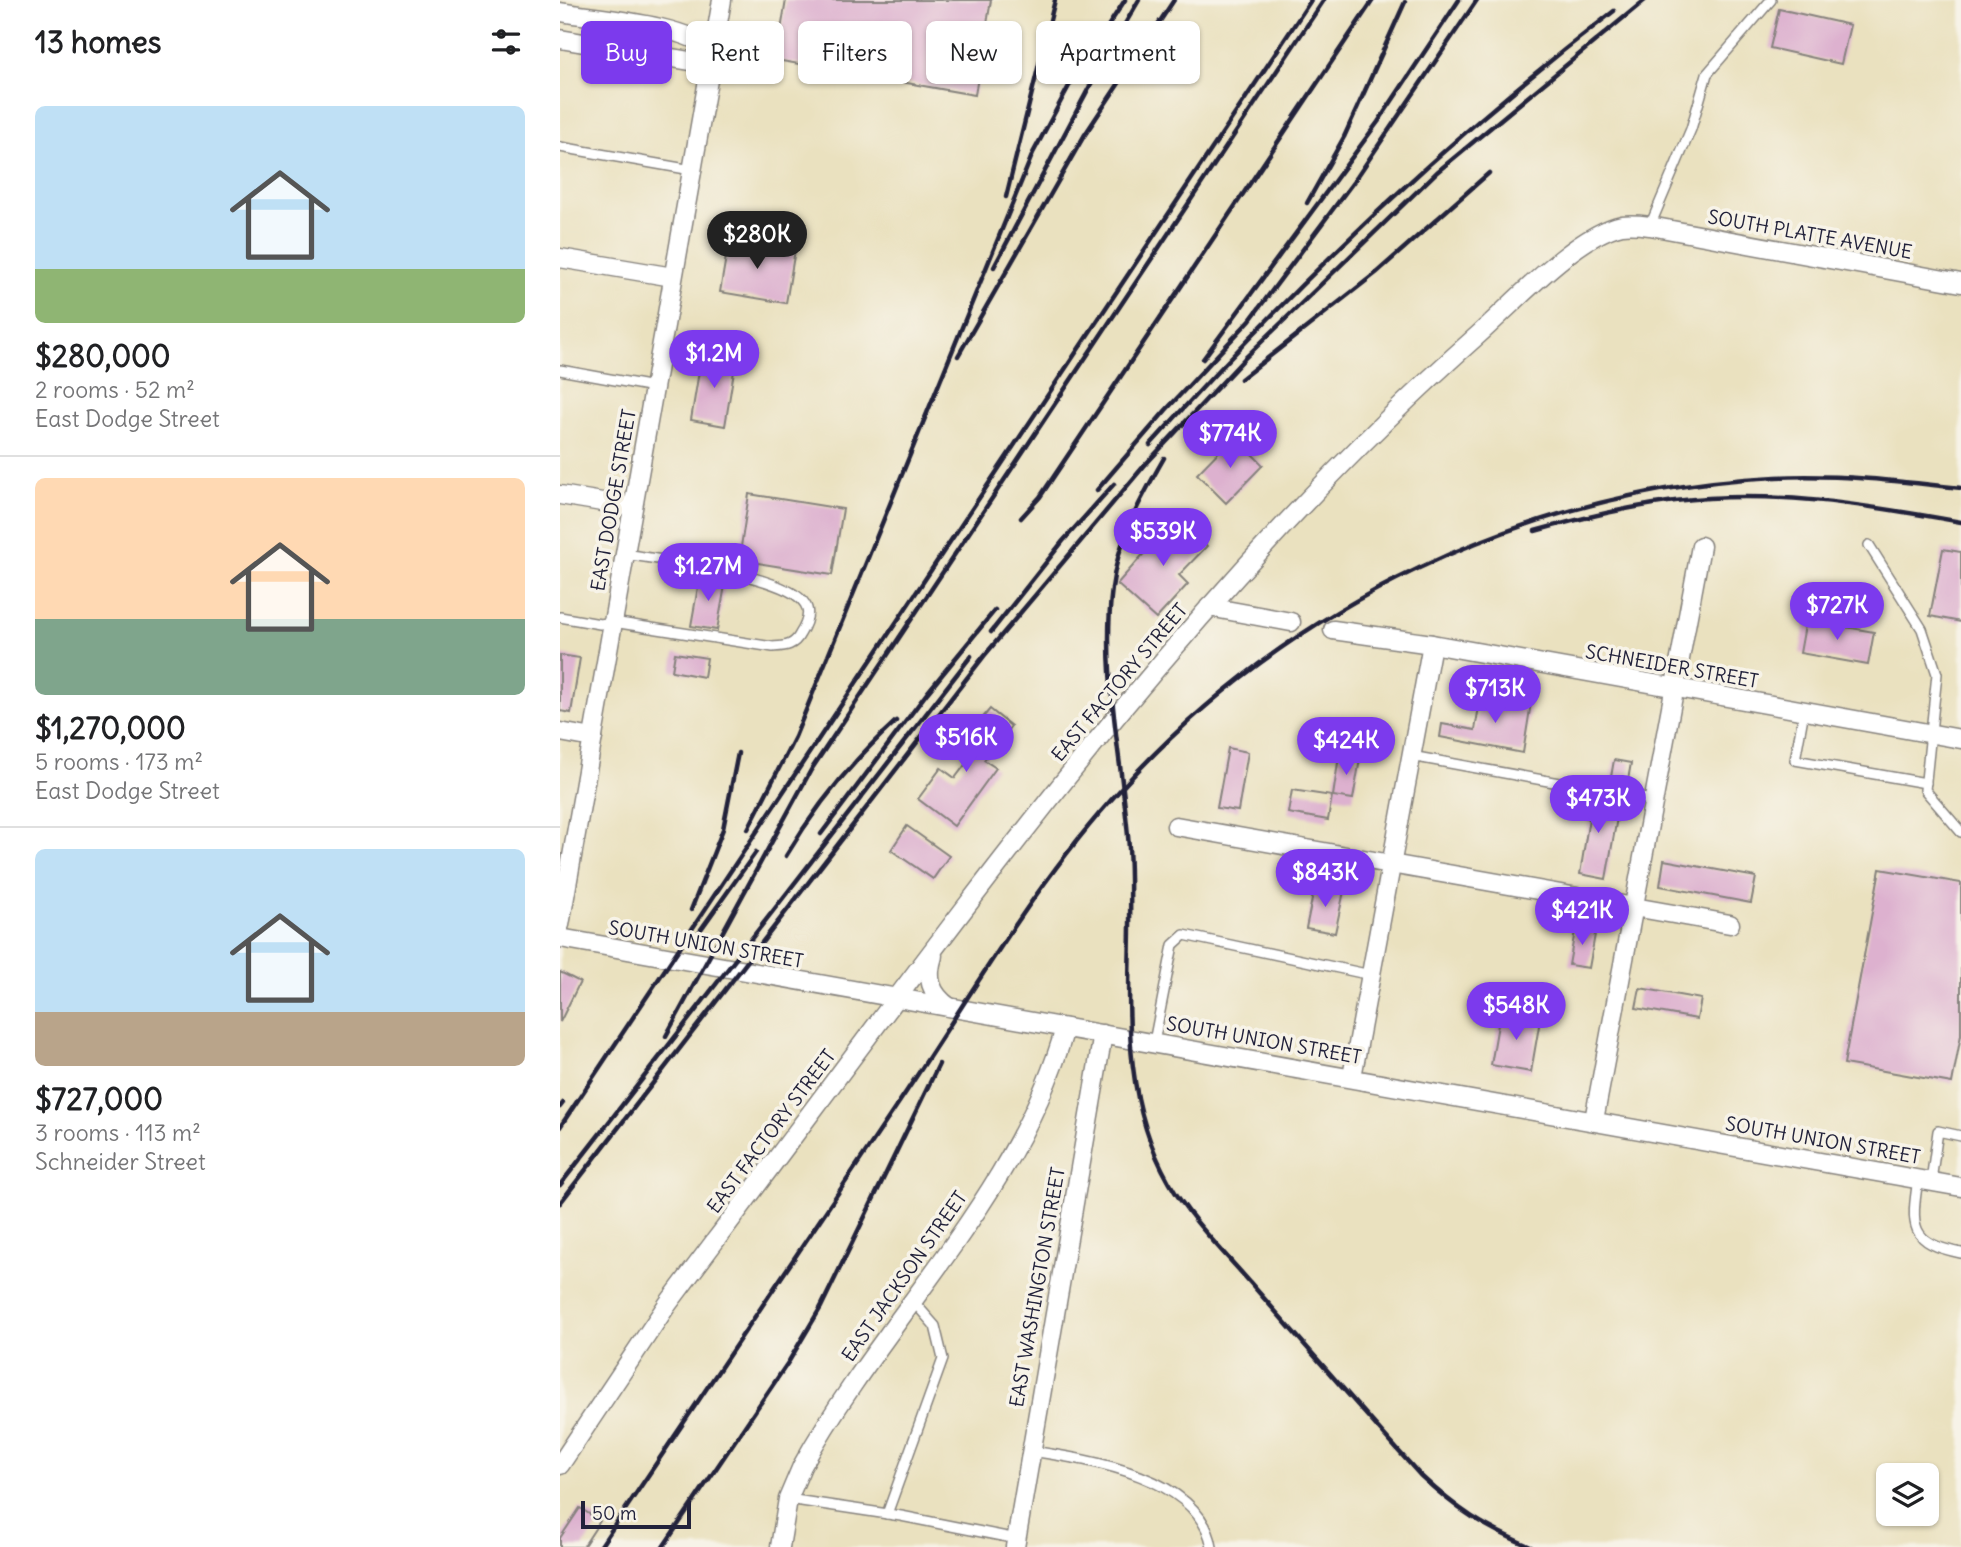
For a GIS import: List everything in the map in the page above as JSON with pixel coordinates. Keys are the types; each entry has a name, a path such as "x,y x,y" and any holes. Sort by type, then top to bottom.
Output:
{"street":[{"name":"EAST DODGE STREET","path":"718,21 722,0"},
{"path":"560,12 686,34"},
{"path":"560,39 686,60"},
{"name":"EAST DODGE STREET","path":"560,925 707,84"},
{"name":"EAST FACTORY STREET","path":"560,1465 667,1305 934,951 1115,715 1209,607 1344,461 1429,379 1586,240 1623,225 1650,226"},
{"name":"SOUTH PLATTE AVENUE","path":"1650,226 1961,283"},
{"path":"560,258 673,277"},
{"path":"560,495 632,507"},
{"path":"1594,1120 1673,687 1702,545"},
{"path":"1209,607 1291,622"},
{"name":"SCHNEIDER STREET","path":"1333,630 1432,644 1961,739"},
{"path":"1352,1077 1432,644"},
{"path":"560,732 593,738"},
{"path":"1175,826 1730,923"},
{"name":"SOUTH UNION STREET","path":"560,939 1352,1077 1961,1187"},
{"path":"934,951 929,968 930,985 937,998 949,1007"},
{"name":"EAST JACKSON STREET","path":"780,1547 789,1499 802,1466 819,1437 982,1201 1038,1105 1052,1074 1065,1028"},
{"name":"EAST WASHINGTON STREET","path":"1016,1543 1103,1034"}],"lane":[{"path":"1650,226 1691,129 1707,74 1771,0"},
{"path":"560,147 692,170"},
{"path":"560,370 654,387"},
{"path":"1869,545 1922,629 1937,674 1925,790 1961,832"},
{"path":"560,617 600,624 613,622 773,648 789,646 799,637 808,616 806,605 793,591 767,581 625,554"},
{"path":"1804,711 1795,761 1926,783"},
{"path":"1411,756 1652,800"},
{"path":"1154,1042 1173,944 1184,935 1371,975"},
{"path":"1961,1136 1938,1131 1912,1217 1919,1233 1928,1244 1961,1253"},
{"path":"887,1514 943,1359 935,1326 913,1301"},
{"path":"1031,1451 1093,1461 1147,1479 1187,1503 1209,1529 1212,1547"},
{"path":"789,1499 887,1514 1016,1543"}],"building":[{"path":"786,0 991,0 987,21 926,21 926,84 977,84 975,95 912,84 912,21 798,21 798,64 784,61 782,21"},
{"path":"1779,9 1850,25 1841,64 1770,48"},
{"path":"729,239 795,250 786,303 720,292"},
{"path":"702,353 736,359 725,426 691,420"},
{"path":"1234,436 1263,465 1226,503 1197,474"},
{"path":"749,494 843,509 832,575 739,560"},
{"path":"1177,516 1207,546 1179,575 1188,584 1156,619 1117,584"},
{"path":"1943,549 1961,552 1961,622 1930,616"},
{"path":"700,576 726,580 717,630 691,626"},
{"path":"1806,620 1874,632 1868,665 1800,653"},
{"path":"675,653 707,658 704,677 672,671"},
{"path":"560,655 580,658 571,713 560,711"},
{"path":"1481,695 1531,703 1523,753 1440,737 1442,724 1475,730"},
{"path":"990,709 1011,726 984,760 996,768 954,826 918,799 941,768 955,778 986,737 974,728"},
{"path":"1228,748 1248,752 1238,811 1217,808"},
{"path":"1339,756 1360,759 1353,799 1333,796"},
{"path":"1614,760 1631,763 1628,780 1611,777"},
{"path":"1292,790 1332,796 1328,820 1288,813"},
{"path":"1601,798 1620,801 1606,879 1580,874 1589,818 1571,815 1573,801 1599,805"},
{"path":"907,826 949,856 933,879 891,850"},
{"path":"1664,860 1756,877 1751,903 1660,886"},
{"path":"1880,869 1961,883 1961,1035 1952,1083 1844,1064"},
{"path":"1315,885 1344,891 1335,933 1306,928"},
{"path":"1576,925 1596,929 1589,968 1569,965"},
{"path":"560,972 580,982 560,1022"},
{"path":"1640,988 1701,999 1697,1019 1636,1008"},
{"path":"1500,1013 1540,1020 1531,1072 1491,1065"},
{"path":"580,1508 600,1521 583,1547 560,1547 560,1538"}],"railway":[{"path":"1006,197 1055,0"},
{"path":"748,829 795,737 1033,153 1069,86 1125,0"},
{"path":"994,267 1101,65 1139,0"},
{"path":"958,356 1084,136 1174,0"},
{"path":"560,1127 1311,0"},
{"path":"666,1036 811,770 1324,0"},
{"path":"1021,518 1040,497 1373,0"},
{"path":"1203,359 1378,122 1459,0"},
{"path":"1097,490 1166,410 1250,320 1357,177 1477,0"},
{"path":"560,1203 984,656 1144,466 1245,358 1437,172 1645,0"},
{"path":"1307,203 1344,137 1405,2"},
{"path":"1150,445 1258,329 1372,217 1490,111 1614,11"},
{"path":"1241,379 1376,273 1489,173"},
{"path":"1164,458 1139,505 1119,553 1109,620 1111,686 1129,848 1132,1061 1139,1102 1151,1143 1169,1182 1198,1224 1420,1475 1472,1517 1531,1547"},
{"path":"600,1547 1008,936 1062,860 1121,789 1187,723 1259,664 1336,613 1418,568 1504,532 1593,505 1684,486 1776,477 1845,477 1961,488"},
{"path":"991,632 1063,541 1114,484"},
{"path":"1535,531 1604,513 1657,503 1747,497 1855,505 1961,522"},
{"path":"821,834 927,693 995,610"},
{"path":"560,1185 971,656"},
{"path":"786,856 836,784 896,721"},
{"path":"691,910 723,829 738,753"},
{"path":"699,932 756,852"},
{"path":"663,1547 789,1361 821,1307 939,1064"},
{"path":"560,1107 563,1103"}]}
